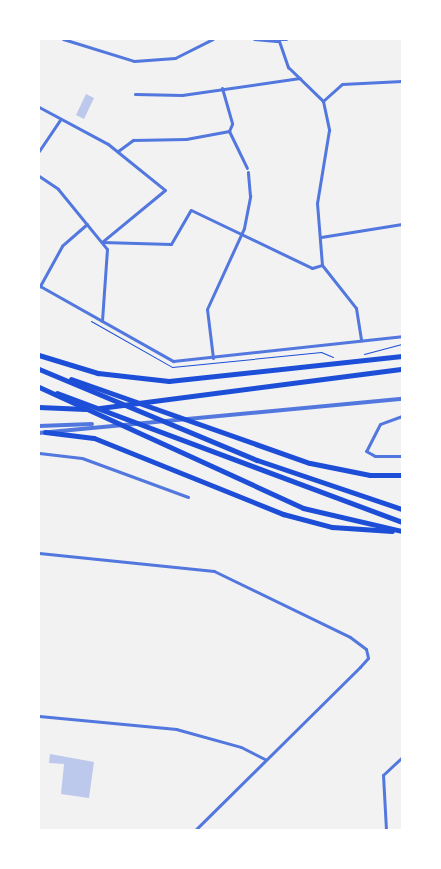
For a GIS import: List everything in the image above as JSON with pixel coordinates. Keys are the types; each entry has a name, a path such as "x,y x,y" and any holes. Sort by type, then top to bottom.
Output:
{"highway":[{"path":"39,369 318,465 370,475 402,475"},
{"path":"39,369 196,436 402,509"},
{"path":"39,387 212,469 326,516 400,531"},
{"path":"45,390 86,402 311,491 402,522"},
{"path":"45,432 94,438 205,485 332,527 371,533 400,531"}],"main road":[{"path":"39,355 98,373 168,381 402,356"},
{"path":"39,407 127,407 402,369"}],"street":[{"path":"63,39 134,61 175,58 213,39"},
{"path":"254,39 286,39"},
{"path":"279,40 283,60 323,101 329,130 317,203 322,237 322,265 356,308 361,341"},
{"path":"135,94 182,95 300,78"},
{"path":"323,101 342,84 402,81"},
{"path":"213,358 208,303 239,234 249,206 248,170 229,131 232,124 222,88"},
{"path":"39,107 118,151 165,190 102,242"},
{"path":"39,151 60,120"},
{"path":"118,151 133,140 186,139 229,131"},
{"path":"39,176 58,188 102,242 108,256 102,321"},
{"path":"102,242 171,244 191,210 312,268 322,265"},
{"path":"87,224 62,246 40,286 173,361 402,336"},
{"path":"322,237 402,224"},
{"path":"39,426 97,424 348,407 402,399"},
{"path":"402,416 380,424 366,451 375,456 402,456"},
{"path":"39,433 97,424"},
{"path":"39,453 82,458 188,497"},
{"path":"39,553 214,570 350,637 368,653 360,667 195,830"},
{"path":"39,716 176,729 241,746 266,759"},
{"path":"386,830 383,775 402,757"}],"path":[{"path":"84,317 172,367 320,352 336,358"},
{"path":"363,355 402,344"}],"building":[{"path":"86,94 94,98 84,119 76,115"},
{"path":"50,754 94,762 89,798 61,794 64,764 49,763"}]}
